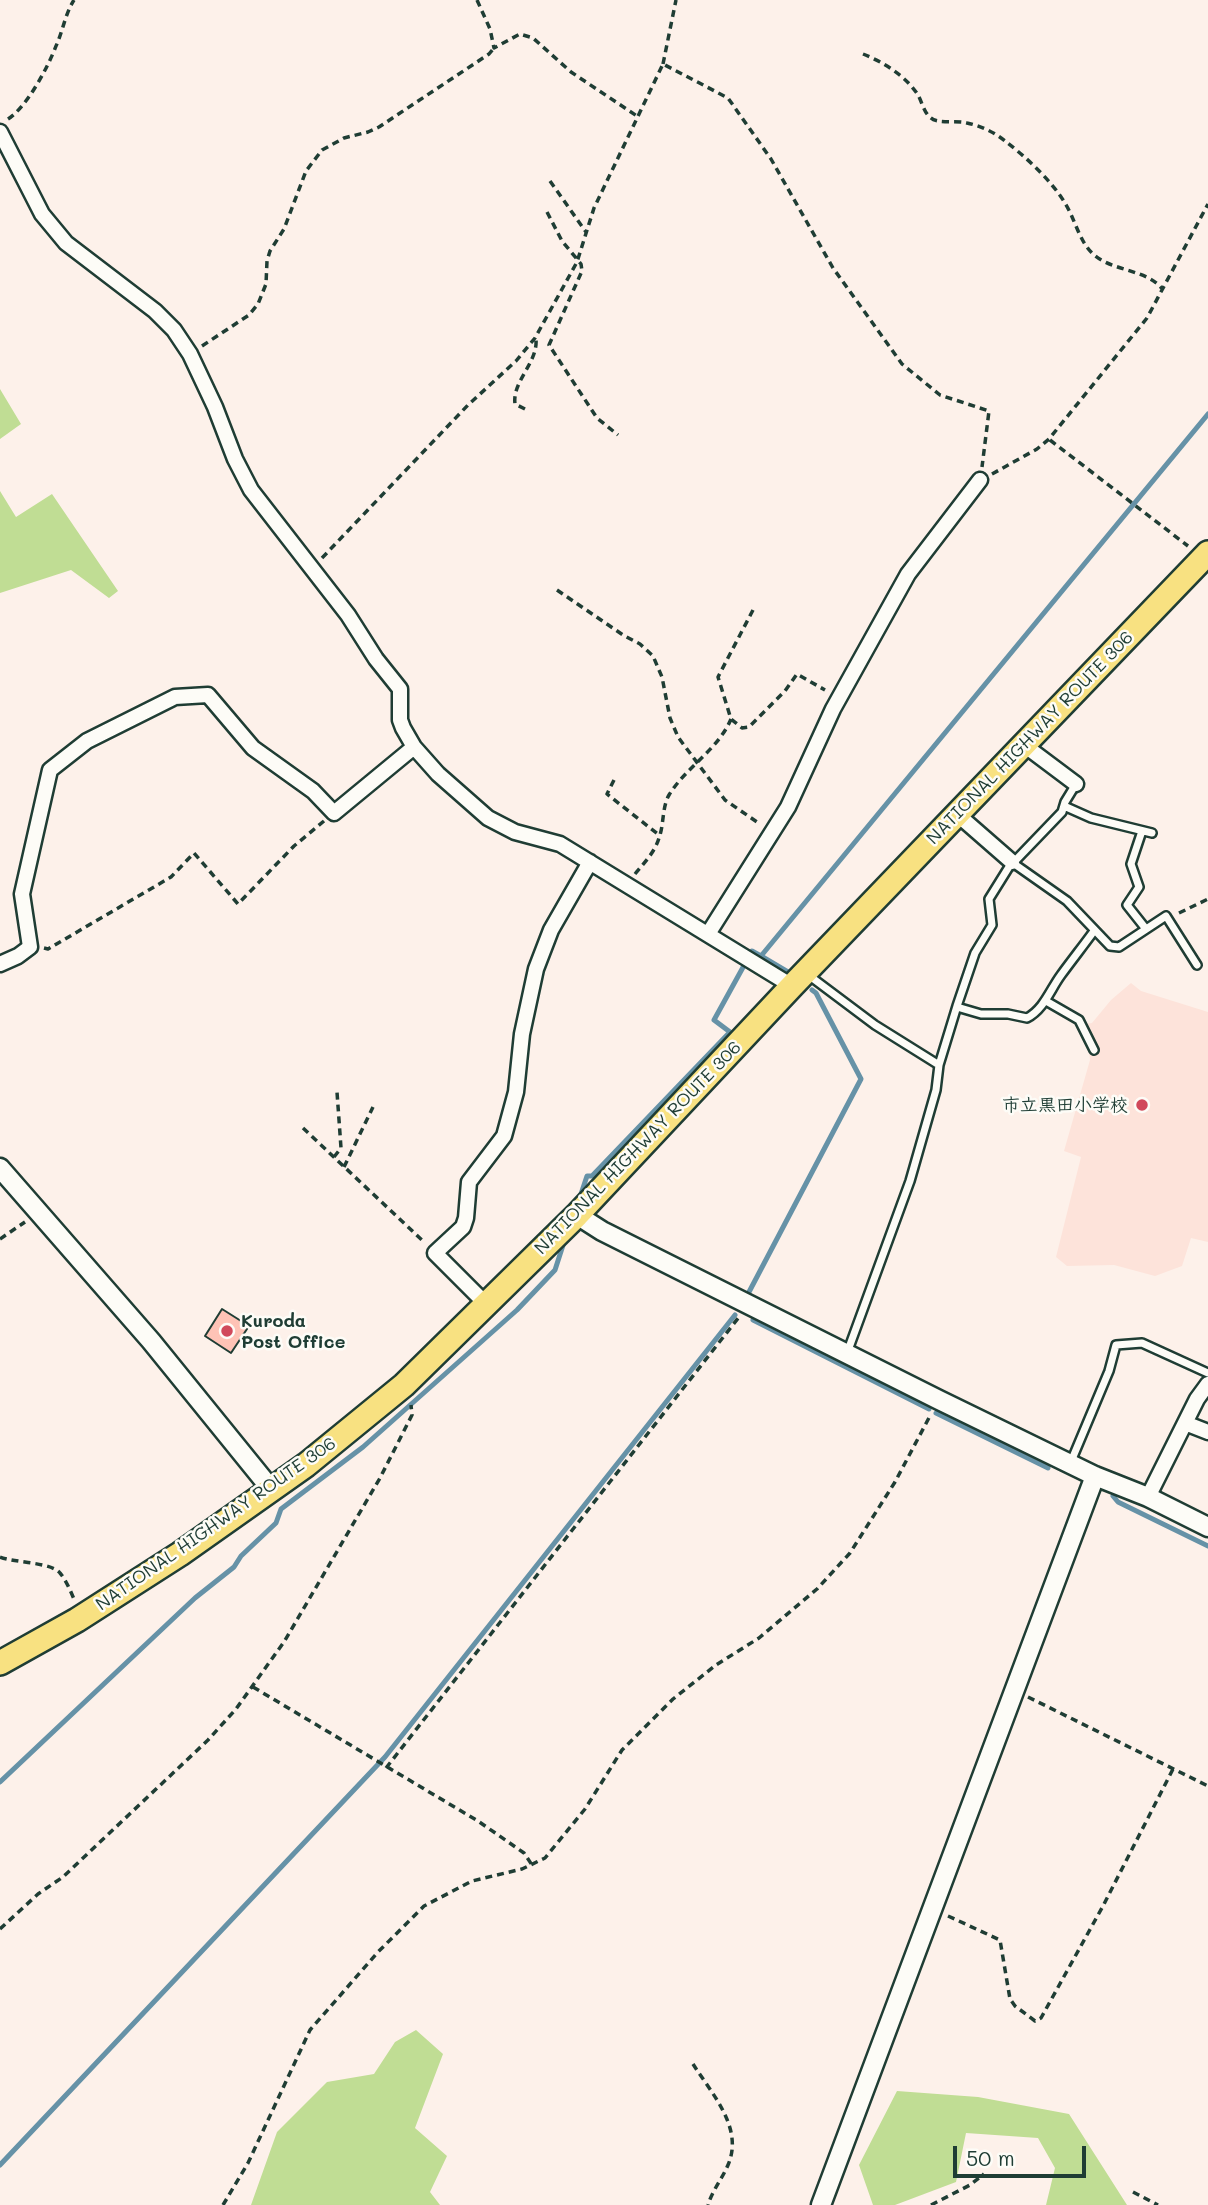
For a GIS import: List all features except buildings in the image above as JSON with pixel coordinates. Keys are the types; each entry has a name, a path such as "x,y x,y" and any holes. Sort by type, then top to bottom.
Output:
{"highway":[{"name":"NATIONAL HIGHWAY ROUTE 306","path":"0,1663 83,1616 180,1554 351,1430 404,1385 577,1215 799,979 1206,555"}],"street":[{"path":"0,132 47,221 65,243 155,311 174,330 190,354 251,490 348,615 376,659 400,689 400,720 414,747 438,774 488,818 514,832 560,844 708,934 799,979"},
{"path":"708,934 788,807 839,698 908,574 980,480"},
{"path":"0,964 30,947 22,894 50,770 87,741 174,697 208,695 253,748 313,791 334,813 414,747"},
{"path":"1024,745 1076,784"},
{"path":"957,814 1012,862"},
{"path":"487,1305 435,1253 463,1227 469,1182 504,1136 516,1093 522,1034 536,970 551,930 590,862"},
{"path":"0,1168 159,1351 271,1489"},
{"path":"577,1215 602,1231 939,1400 1208,1527"},
{"path":"1149,1497 1202,1390 1208,1384"},
{"path":"1185,1423 1208,1432"},
{"path":"821,2205 1096,1476"}],"lane":[{"path":"846,1354 910,1181 936,1090 939,1065 975,953 992,925 989,899 1012,862 1062,812 1076,784"},
{"path":"1064,806 1091,818 1152,833"},
{"path":"1142,831 1131,864 1139,887 1127,905 1146,929"},
{"path":"1012,862 1067,901 1106,943 1115,947 1166,916 1197,965"},
{"path":"957,1007 981,1014 1008,1014 1027,1018 1046,1001 1056,982 1094,931"},
{"path":"799,979 939,1065"},
{"path":"1046,1001 1079,1020 1094,1050"},
{"path":"1070,1464 1109,1371 1116,1345 1142,1343 1208,1373"}],"path":[{"path":"0,124 13,116 26,101 56,47 74,0"},
{"path":"477,0 490,29 494,48"},
{"path":"311,568 468,405 516,361 535,338 578,259 594,208 663,64 676,0"},
{"path":"190,354 249,315 258,304 265,284 270,251 284,229 306,171 322,149 344,138 369,132 392,119 494,48 520,34 533,38 571,72 638,117"},
{"path":"863,54 877,60 906,81 915,90 932,119 937,122 951,120 978,125 1004,140 1061,198 1090,251 1108,265 1152,280 1163,290"},
{"path":"663,64 728,98 771,159 833,268 902,365 940,395 989,411 980,480"},
{"path":"550,181 586,232"},
{"path":"980,480 1010,465 1049,439 1147,318 1208,204"},
{"path":"547,212 562,242 578,259 582,271 550,345 597,418 618,435"},
{"path":"525,409 515,404 514,393 533,357 535,338"},
{"path":"1049,439 1206,555"},
{"path":"557,590 640,644 653,656 662,677 673,726 696,764 725,800 772,831"},
{"path":"753,610 718,677 731,719 742,728 749,727 780,697 797,674 839,698"},
{"path":"630,887 660,835 669,796 721,737 731,719"},
{"path":"614,780 607,794 660,835"},
{"path":"30,947 48,949 171,877 194,853 238,904 295,846 334,813"},
{"path":"1167,918 1208,899"},
{"path":"334,1158 341,1148 337,1092"},
{"path":"344,1167 373,1107"},
{"path":"303,1128 435,1253"},
{"path":"0,1239 38,1212"},
{"path":"384,1766 747,1304"},
{"path":"0,1929 38,1894 63,1877 208,1740 253,1687 284,1642 380,1478 412,1415 408,1398"},
{"path":"223,2205 248,2163 310,2030 378,1952 424,1906 472,1881 522,1870 545,1858 585,1808 622,1750 673,1699 716,1665 759,1638 817,1589 850,1553 895,1482 939,1400"},
{"path":"0,1557 16,1563 56,1569 83,1616"},
{"path":"253,1687 478,1821 524,1853 532,1864"},
{"path":"1015,1690 1208,1786"},
{"path":"932,1909 1000,1940 1010,1999 1035,2021 1041,2018 1103,1906 1173,1769"},
{"path":"693,2064 728,2120 733,2135 729,2164 708,2205"},
{"path":"931,2205 970,2185 984,2174"},
{"path":"1133,2192 1158,2205"}],"shaded area":[{"name":"市立黒田小学校","path":"1131,983 1141,991 1208,1012 1208,1242 1191,1238 1182,1266 1155,1276 1114,1265 1067,1266 1056,1257 1081,1157 1064,1151 1090,1060 1089,1050 1093,1053 1085,1024 1092,1023 1111,1000"}],"green space":[{"path":"0,389 21,424 0,439"},
{"path":"0,491 16,517 52,494 118,591 109,598 71,570 0,593"},
{"path":"416,2030 443,2054 415,2128 447,2156 430,2192 440,2205 251,2205 277,2132 327,2082 374,2074 395,2042"},
{"path":"897,2091 978,2097 1069,2114 1127,2205 1046,2205 1055,2168 1038,2138 966,2133 956,2182 895,2205 873,2205 859,2165"}],"waterway":[{"path":"788,972 761,956 1208,414"},
{"path":"579,1200 587,1176 592,1176 730,1032 714,1020 752,951 761,956"},
{"path":"749,1292 861,1079 812,990"},
{"path":"0,1782 195,1598 234,1567 241,1556 276,1523 281,1509 363,1447 517,1310 555,1270 565,1239"},
{"path":"0,2165 385,1757 735,1315"},
{"path":"753,1320 929,1409"},
{"path":"936,1413 1048,1468"},
{"path":"1113,1496 1118,1502 1208,1546"}],"place":[{"name":"市立黒田小学校","path":"1142,1105"},
{"name":"Kuroda Post Office","path":"227,1331"}]}
